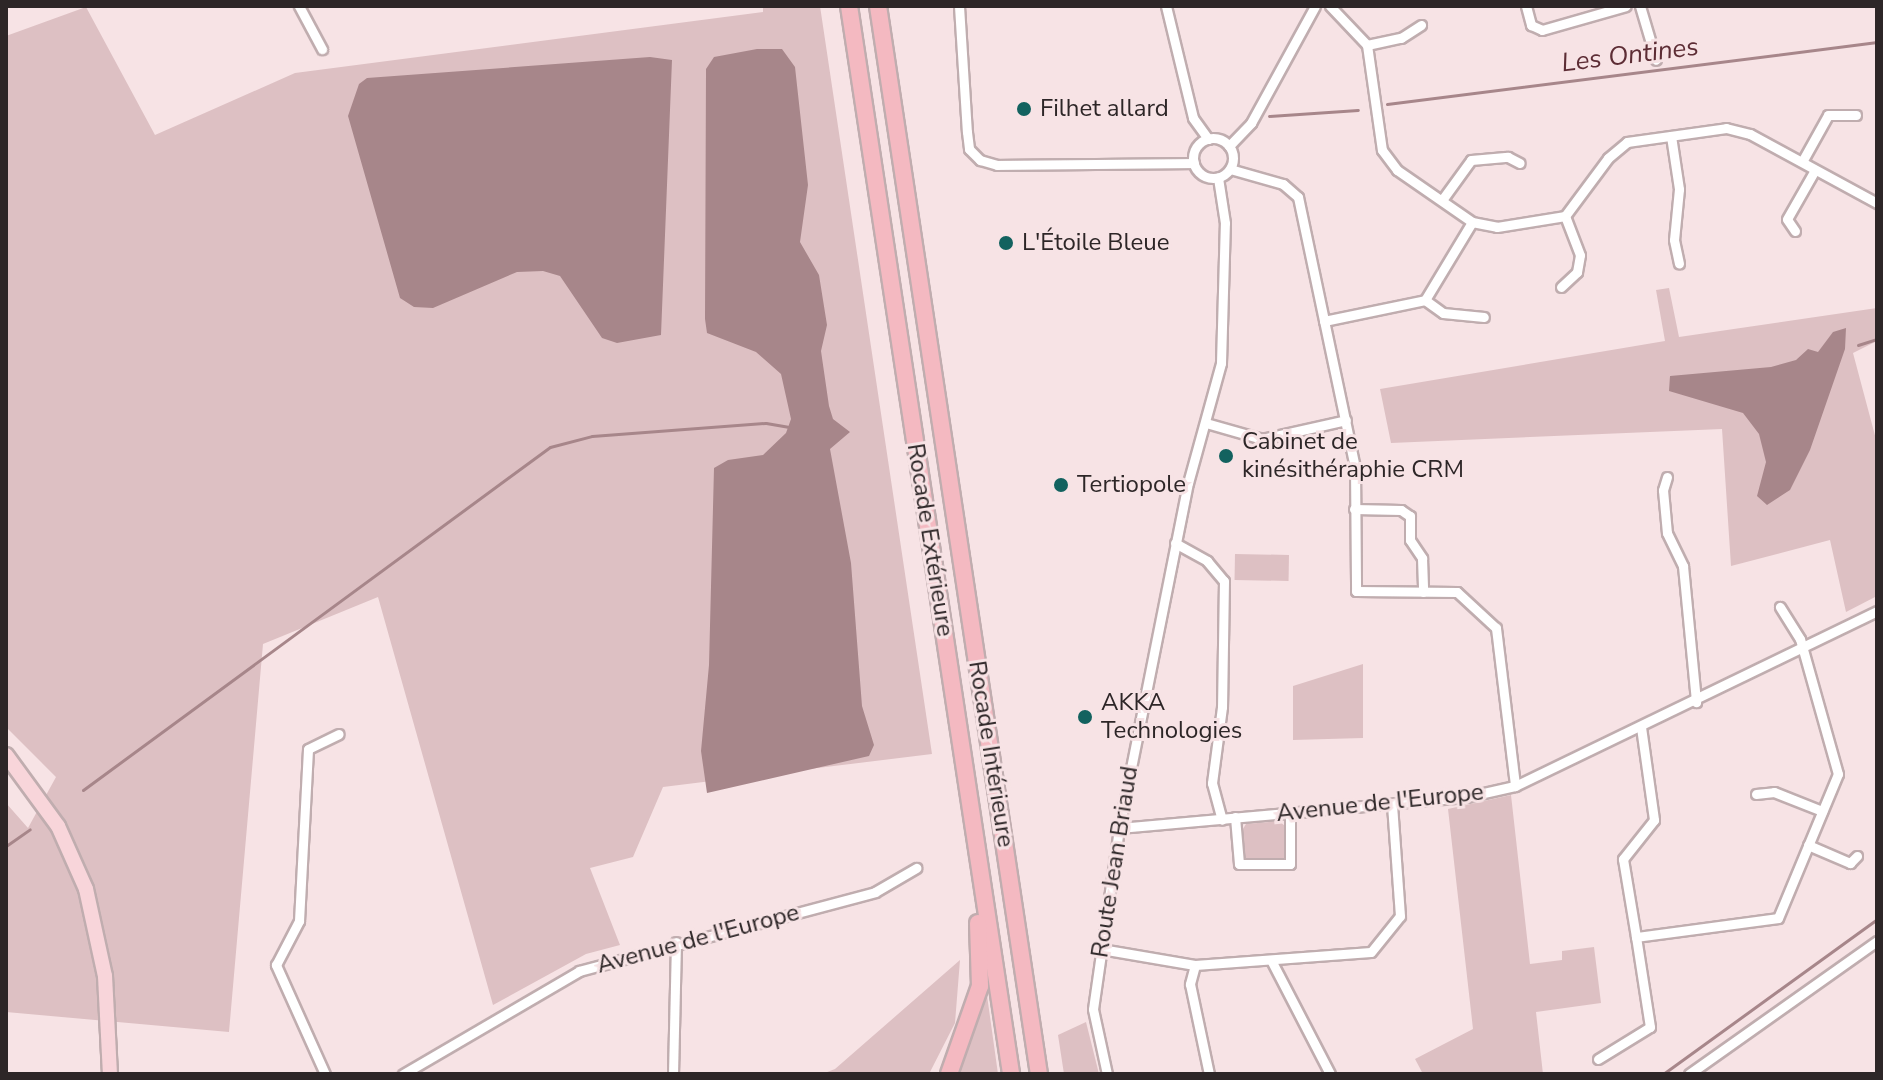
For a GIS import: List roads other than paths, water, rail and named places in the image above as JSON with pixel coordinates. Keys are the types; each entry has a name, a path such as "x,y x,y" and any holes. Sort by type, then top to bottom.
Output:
{"highway":[{"name":"Rocade Extérieure","path":"849,6 1011,1074"},
{"name":"Rocade Intérieure","path":"878,6 1039,1074"},
{"path":"949,1074 980,986 974,883 981,867"}],"main road":[{"path":"6,755 58,826 86,889 105,976 110,1074"}],"street":[{"path":"299,6 322,49"},
{"path":"959,6 969,149 980,160 997,165 1194,163"},
{"path":"1166,6 1193,118 1208,139 1229,146"},
{"path":"1230,169 1229,146 1251,123 1315,6"},
{"path":"1330,6 1367,45 1382,150 1397,170 1472,222 1497,227 1565,216 1608,158 1627,142 1726,128 1750,134 1803,160 1815,170 1877,203"},
{"path":"1526,6 1531,25 1542,30 1626,6"},
{"path":"1640,6 1656,60"},
{"path":"1367,45 1401,38 1421,25"},
{"path":"1803,160 1828,115 1856,115"},
{"path":"1671,136 1679,189 1674,240 1679,263"},
{"path":"1208,139 1194,152 1194,163 1202,175 1218,178 1230,169"},
{"path":"1442,200 1471,160 1508,157 1520,163"},
{"path":"1230,169 1293,189 1355,467 1356,591 1457,592 1496,628 1515,786"},
{"path":"1795,231 1787,219 1815,170"},
{"name":"Route Jean Briaud","path":"1107,1074 1093,1009 1119,828 1175,543 1222,354 1225,223 1218,178"},
{"path":"1561,287 1577,272 1580,255 1565,216"},
{"path":"1324,321 1425,300 1472,222"},
{"path":"1425,300 1443,313 1484,317"},
{"path":"1206,423 1262,439 1346,420"},
{"path":"1667,477 1663,490 1667,533 1683,566 1696,702"},
{"path":"1354,509 1401,510 1410,516 1410,540 1422,558 1423,592"},
{"path":"1175,543 1207,561 1224,581 1222,707 1212,783 1222,820"},
{"path":"1636,937 1778,918 1838,774 1800,648 1780,607"},
{"name":"Avenue de l'Europe","path":"1119,828 1466,797 1515,786 1696,702 1877,611"},
{"path":"1598,1059 1650,1027 1623,859 1654,820 1641,727"},
{"path":"325,1074 276,965 299,921 308,749 339,734"},
{"path":"1756,794 1774,792 1822,811"},
{"path":"1101,949 1195,965 1371,952 1388,935 1400,916 1392,804"},
{"path":"1235,817 1239,864 1290,864 1290,812"},
{"path":"1808,845 1850,863 1857,856"},
{"name":"Avenue de l'Europe","path":"403,1074 579,971 676,942 875,892 916,868"},
{"path":"1689,1074 1877,941"},
{"path":"673,1074 676,942"},
{"path":"1271,960 1330,1074"},
{"path":"1195,965 1190,984 1209,1074"}],"waterway":[{"name":"Les Ontines","path":"1387,104 1877,42"},
{"name":"Les Ontines","path":"1269,116 1358,110"},
{"path":"1858,345 1877,339"},
{"path":"83,790 550,447 592,436 766,423 788,427"},
{"path":"6,846 30,829"},
{"path":"1663,1074 1877,919"}],"place":[{"name":"Filhet allard","path":"1024,109"},
{"name":"L'Étoile Bleue","path":"1006,243"},
{"name":"Cabinet de kinésithéraphie CRM","path":"1226,456"},
{"name":"Tertiopole","path":"1061,485"},
{"name":"AKKA Technologies","path":"1085,717"}]}
